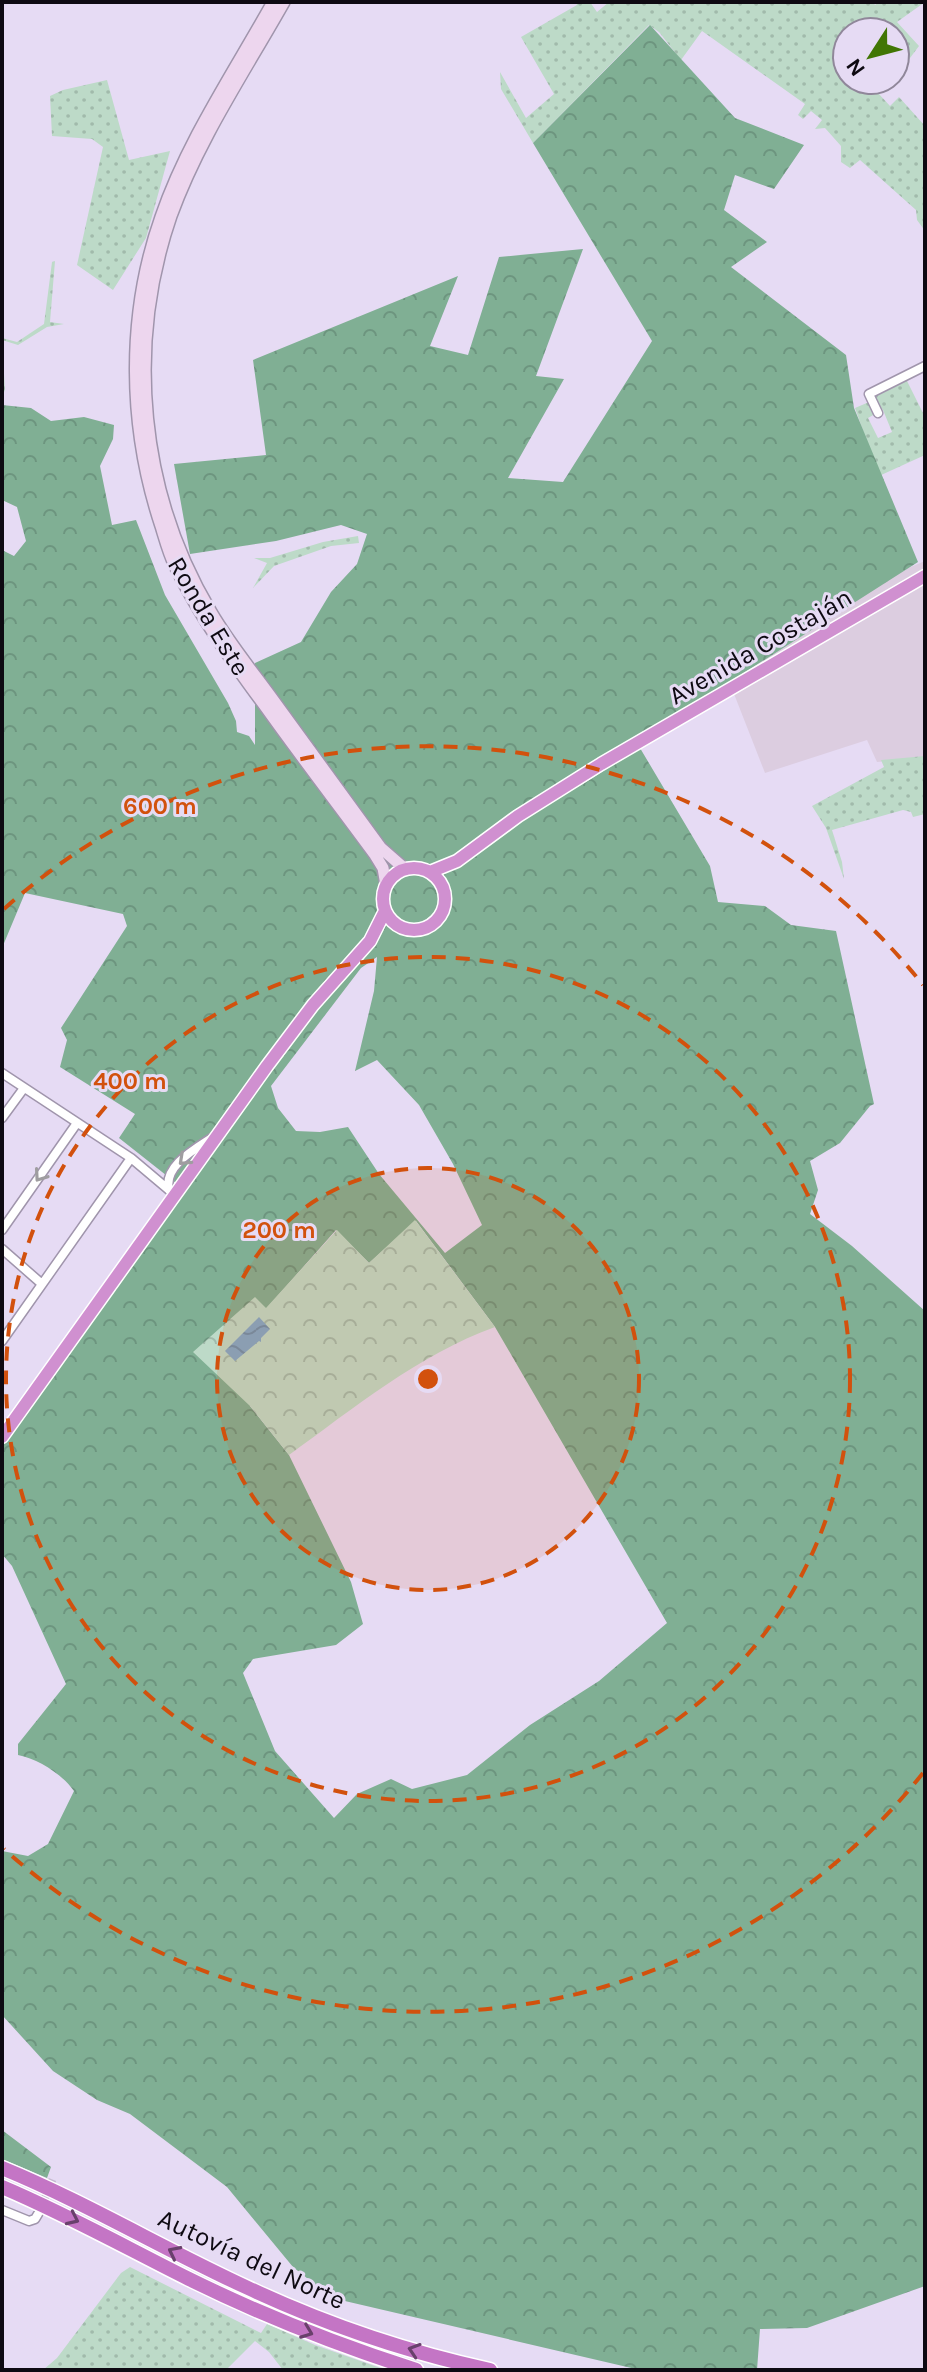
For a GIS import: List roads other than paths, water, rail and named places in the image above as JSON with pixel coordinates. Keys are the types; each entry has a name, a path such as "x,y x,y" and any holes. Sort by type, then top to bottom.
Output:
{"highway":[{"name":"Avenida Costaján","path":"457,861 544,799 920,579"},
{"path":"401,927 385,911 382,899 386,885 397,872 413,868 430,872 457,861"},
{"path":"370,941 384,932 401,927 418,930 434,922 443,908 443,890 457,861"},
{"path":"430,872 443,890"},
{"path":"2,1437 173,1193 313,1005 370,941 385,911"},
{"name":"Autovía del Norte","path":"2,2168 57,2192 282,2304 424,2354 490,2370"},
{"name":"Autovía del Norte","path":"2,2187 266,2315 416,2370"}],"main road":[{"name":"Ronda Este","path":"273,2 189,151 153,240 142,288 136,337 141,455 174,564 188,590 227,654 375,855 383,868 386,885"},
{"name":"Ronda Este","path":"284,2 198,156 171,217 153,288 146,336 145,390 150,449 164,505 183,558 211,613 381,848 405,869"}],"street":[{"path":"878,413 869,394 925,366"},
{"path":"2,1073 131,1158 173,1193"},
{"path":"2,1118 24,1088"},
{"path":"2,1230 77,1123"},
{"path":"2,1341 131,1158"},
{"path":"2,1249 42,1284"},
{"path":"2,1320 11,1327"},
{"path":"2,2210 29,2221 38,2214"}],"water":[{"path":"259,1317 270,1329 261,1342 235,1361 225,1351"}],"tunnel":[{"path":"40,2209 54,2176"}]}
